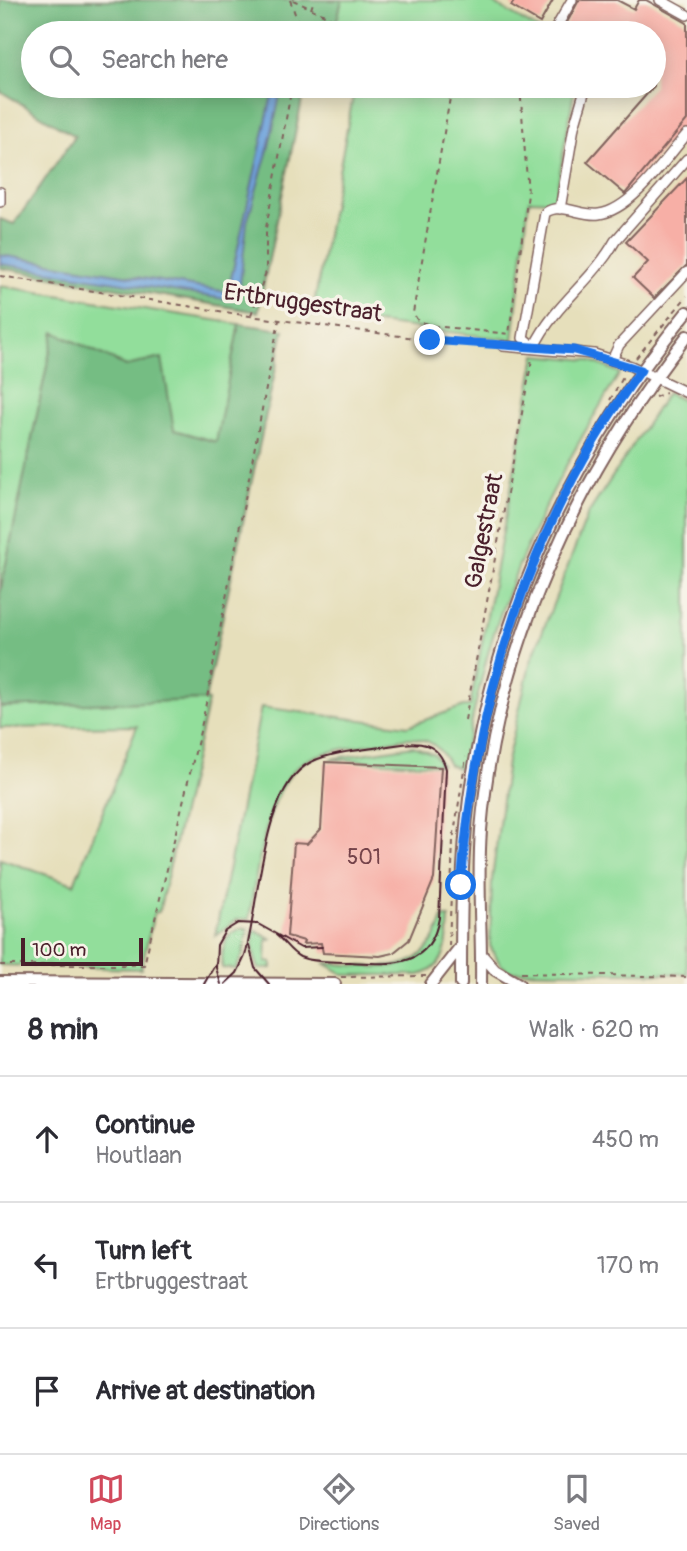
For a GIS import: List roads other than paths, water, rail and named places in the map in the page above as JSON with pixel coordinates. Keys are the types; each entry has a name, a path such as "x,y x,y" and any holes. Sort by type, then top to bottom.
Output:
{"main road":[{"path":"461,984 461,885 470,798 485,711 503,645 528,577 561,503 597,436 636,368 687,312"},
{"path":"481,984 481,827 494,748 517,653 542,582 580,498 655,377 687,336"},
{"path":"431,984 461,945"},
{"path":"480,954 493,968 519,984"},
{"path":"0,983 335,984"}],"street":[{"path":"560,21 572,0"},
{"path":"660,0 687,15"},
{"path":"560,209 574,127 582,98"},
{"path":"534,347 523,338 542,221 549,210 560,209 598,215 623,206 687,134"},
{"path":"534,347 560,305 608,255 615,241 687,159"},
{"path":"0,192 0,202"},
{"path":"612,360 619,345 687,272"},
{"path":"503,346 574,350 636,368 687,392"}],"water":[{"path":"271,98 279,98 247,222 239,294 231,300 0,264 0,255 228,292"}],"tram line":[{"path":"225,984 237,973 245,956 272,821 294,776 311,762 341,753 412,743 433,748 443,760 446,769 439,918 427,947 417,955 393,963 318,961 296,955 276,935"},
{"path":"221,984 216,968 217,945 225,931 238,923 258,924 301,948 322,947"},
{"path":"249,945 255,968 269,984"},
{"path":"204,984 216,963"}]}
